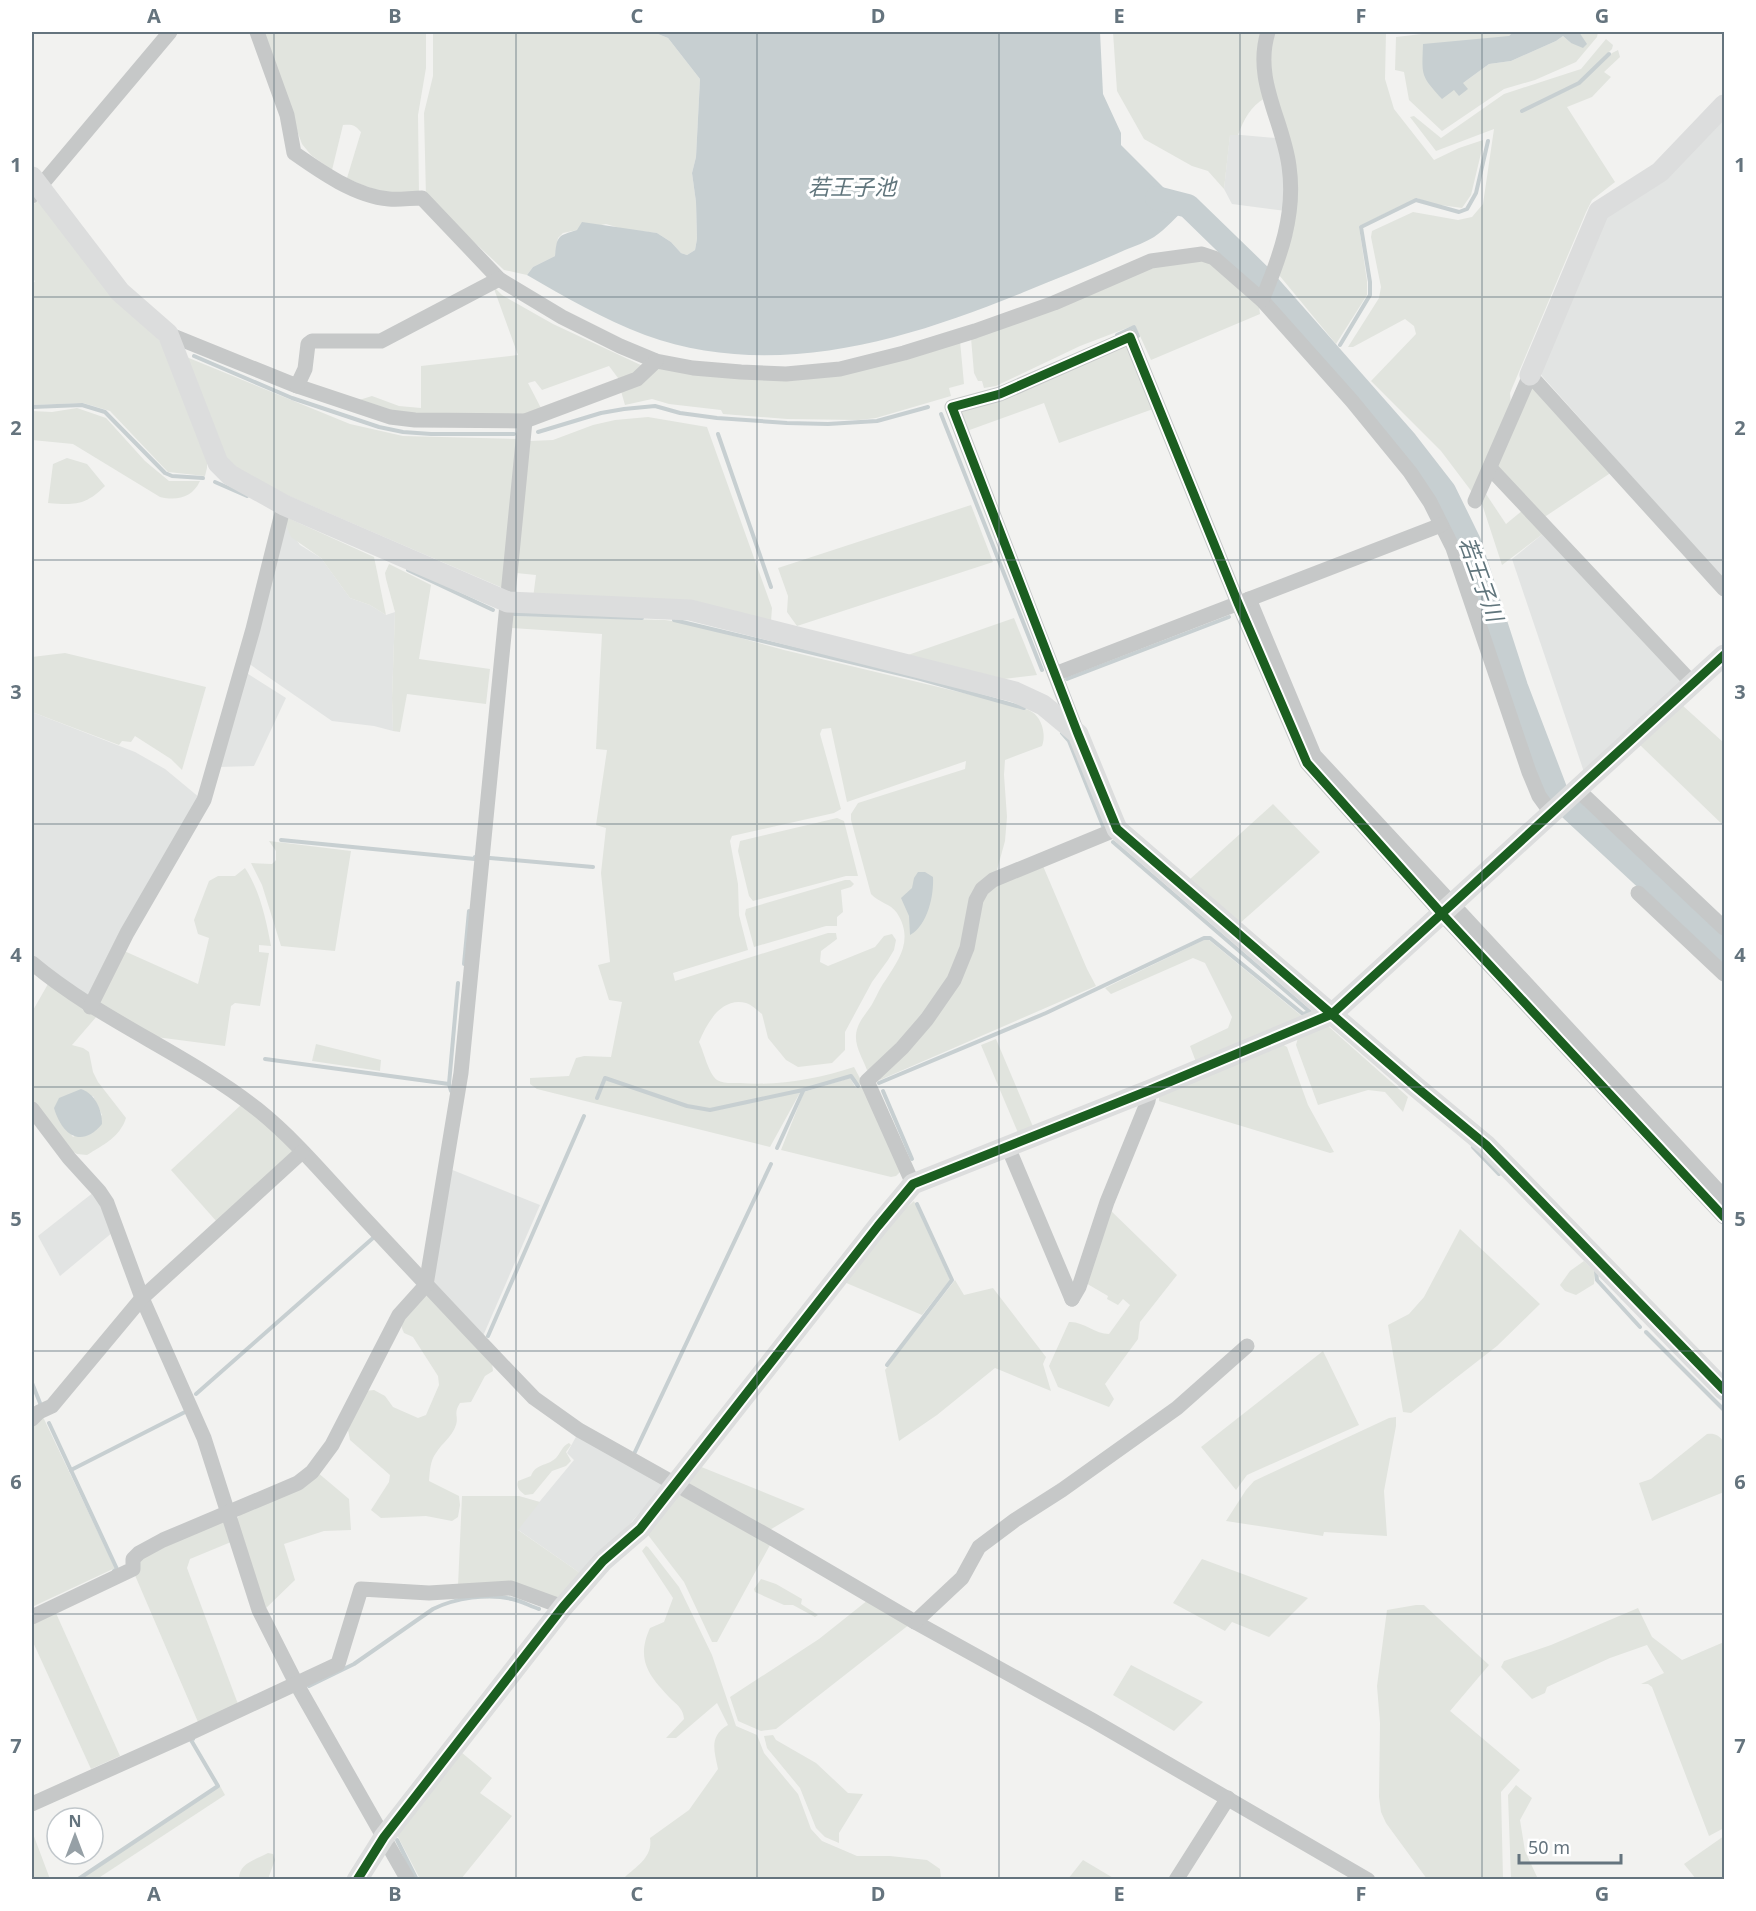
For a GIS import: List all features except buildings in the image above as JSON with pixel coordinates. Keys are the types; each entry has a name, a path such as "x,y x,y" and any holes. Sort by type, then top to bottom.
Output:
{"street":[{"path":"170,32 34,186 120,292 168,334 297,386 390,417 414,420 525,421 637,379 657,361"},
{"path":"257,32 287,115 294,153 315,168 365,193 388,199 422,198 499,279 562,317 620,346 657,361 693,368 786,374 840,369 904,353 975,331 1054,303 1151,261 1202,254 1214,258 1262,300 1352,401 1410,472 1430,502 1453,548 1529,772 1539,796 1554,812"},
{"path":"1262,300 1285,243 1292,195 1289,165 1264,75 1268,32"},
{"path":"1476,501 1599,211 1660,172 1725,105"},
{"path":"297,386 305,369 308,344 312,341 381,341 499,279"},
{"path":"168,334 218,463 230,475 284,505 508,602 690,610 1015,692 1043,705 1078,734"},
{"path":"1725,1217 1448,909 1314,755 1243,601 1130,337 1000,394 952,407 1078,734 1118,829 1486,1145 1725,1390"},
{"path":"1530,375 1725,589"},
{"path":"32,1617 133,1569 133,1559 139,1553 163,1540 298,1483 312,1472 332,1445 399,1315 426,1285 461,1073 525,421"},
{"path":"1490,468 1693,684"},
{"path":"90,1006 127,933 204,800 253,629 284,505"},
{"path":"1055,674 1441,525"},
{"path":"357,1880 384,1837 563,1607 603,1561 639,1529 913,1184 1150,1090 1332,1014 1725,655"},
{"path":"1576,792 1725,928"},
{"path":"913,1184 867,1081 902,1048 927,1019 954,980 967,948 976,900 982,890 993,880 1118,829"},
{"path":"1638,893 1725,974"},
{"path":"1448,909 1725,1197"},
{"path":"32,963 57,984 90,1006 230,1089 259,1110 302,1152 534,1398 579,1430 1228,1798 1368,1880"},
{"path":"1008,1147 1072,1299 1079,1287 1107,1202 1148,1101 1150,1090"},
{"path":"32,1109 107,1203 142,1298 204,1438 259,1610 296,1683 408,1880"},
{"path":"32,1419 39,1412 52,1406 142,1298 302,1152"},
{"path":"915,1622 962,1578 979,1547 1177,1408 1247,1346"},
{"path":"32,1804 338,1664 361,1589 429,1593 511,1588 563,1607"},
{"path":"1176,1880 1228,1798"}],"shaded area":[{"path":"260,32 426,32 426,68 418,115 419,195 382,191 347,178 361,132 353,126 343,125 332,170 311,155 302,144"},
{"path":"433,32 653,32 668,38 700,79 696,157 692,173 696,202 695,250 687,255 681,253 671,242 657,233 623,229 606,224 563,233 558,238 555,256 533,267 527,275 504,270 426,197 424,113 433,76"},
{"path":"1113,32 1263,32 1265,98 1248,114 1238,135 1230,135 1224,189 1208,171 1192,166 1144,139 1117,91"},
{"path":"1274,32 1386,32 1385,79 1394,109 1434,160 1483,140 1471,195 1462,208 1433,204 1417,198 1359,226 1367,295 1336,344 1279,275 1293,232 1269,67"},
{"path":"1439,32 1513,32 1463,83 1489,64 1511,61 1563,36 1571,43 1581,33 1579,32 1598,32 1597,37 1576,62 1535,80 1504,89 1442,131 1409,100 1404,72 1395,70 1396,37"},
{"path":"1606,39 1613,45 1612,49 1579,82 1520,111 1521,113 1580,84 1618,50 1620,57 1604,72 1611,77 1592,97 1567,107 1615,182 1592,200 1586,212 1510,393 1511,407 1472,492 1441,451 1371,381 1416,334 1414,326 1405,319 1353,347 1348,347 1379,298 1381,287 1371,237 1372,231 1413,212 1458,220 1472,217 1483,204 1494,129 1436,151 1410,117 1414,116 1441,138 1504,94 1581,69"},
{"path":"1724,117 1724,580 1542,376 1539,368 1606,214"},
{"path":"1230,134 1276,138 1283,168 1286,211 1232,204 1224,189"},
{"path":"36,201 45,203 165,347 207,457 205,476 168,472 110,411 83,403 32,405 32,286 35,281 32,278 32,207"},
{"path":"1204,258 1259,306 1260,314 1151,360 1135,325 1080,346 996,386 984,388 982,381 978,381 974,373 971,338 1153,265"},
{"path":"493,286 502,295 553,324 645,367 621,382 609,366 542,390 535,381 528,383 542,410 531,414 434,416 387,412 356,401 372,396 399,406 421,408 421,366 518,355"},
{"path":"960,341 964,384 949,388 951,396 876,418 859,420 787,419 723,414 721,410 669,404 652,399 625,405 621,391 659,367 788,379"},
{"path":"1128,345 1153,409 1059,443 1044,403 964,432 960,409"},
{"path":"184,356 350,424 403,436 519,439 505,589 275,490 235,469 225,459"},
{"path":"1531,382 1612,472 1543,518 1496,468"},
{"path":"77,408 106,418 145,461 169,481 200,481 197,487 183,497 172,499 160,497 73,444 32,440 32,411 52,412"},
{"path":"648,417 707,427 772,608 771,621 533,598 536,575 516,573 530,441 553,440 593,425 615,420"},
{"path":"67,458 87,464 105,486 98,493 79,503 48,503 53,464"},
{"path":"1486,494 1506,524 1523,510 1544,533 1502,565 1482,504"},
{"path":"971,505 993,562 797,626 787,612 788,596 778,568"},
{"path":"288,518 374,557 386,615 370,605 350,598 321,558 291,537 286,525"},
{"path":"286,525 300,545 321,558 350,598 370,605 386,615 395,612 393,731 374,726 332,721 248,663"},
{"path":"1544,533 1683,682 1584,772 1512,559"},
{"path":"389,564 431,585 419,659 490,669 486,704 407,694 400,732 393,731 395,612 385,573"},
{"path":"513,616 665,620 687,623 784,650 1005,703 1029,710 1041,723 1042,746 1005,760 1007,817 1005,841 997,870 962,946 951,978 915,1026 870,1071 867,1070 858,1048 857,1031 903,949 904,932 897,913 871,894 851,814 858,803 965,769 966,761 847,802 831,728 822,729 820,734 841,809 834,813 732,836 730,841 738,884 739,915 748,950 673,973 675,981 828,933 836,933 837,939 821,951 820,962 828,966 875,947 884,936 892,934 896,940 894,950 872,982 845,1032 845,1050 832,1063 798,1067 786,1060 768,1038 762,1014 746,1003 737,1002 722,1008 706,1027 699,1042 711,1073 722,1082 755,1084 783,1082 812,1078 854,1067 863,1084 858,1085 852,1075 802,1089 770,1147 537,1089 530,1084 530,1078 569,1076 576,1058 611,1057 622,1002 609,1000 598,965 610,962 601,873 606,828 596,825 607,750 596,749 602,634 512,628"},
{"path":"1014,618 1037,675 1004,679 908,655"},
{"path":"65,653 206,687 182,770 171,759 135,736 131,742 122,741 119,745 32,712 32,657"},
{"path":"245,672 286,698 254,766 219,767"},
{"path":"1682,705 1724,743 1724,826 1640,745"},
{"path":"32,712 135,752 165,769 200,798 90,998 51,972 32,954"},
{"path":"1273,804 1320,852 1239,924 1189,880"},
{"path":"837,818 844,821 858,876 846,876 753,901 749,896 738,851 740,841"},
{"path":"269,841 351,851 335,951 281,946 262,885 251,863 272,864 276,860 276,851"},
{"path":"1043,866 1096,986 880,1080 878,1076 938,1012 980,903 993,886"},
{"path":"245,868 265,916 271,946 259,945 259,952 269,953 260,1006 235,1003 231,1006 225,1046 156,1037 98,1004 122,950 198,984 209,938 198,934 194,920 209,881 218,876 235,876"},
{"path":"850,880 854,884 841,890 843,912 837,917 837,926 826,926 754,947 745,914 746,909"},
{"path":"1204,940 1209,940 1304,1018 1196,1062 1190,1046 1228,1028 1232,1017 1205,963 1193,958 1111,994 1105,988"},
{"path":"48,984 97,1016 72,1045 89,1052 93,1072 98,1082 126,1118 115,1135 87,1155 77,1154 66,1148 32,1103 32,1012","holes":["93,1096 102,1115 73,1137 56,1113"]},
{"path":"1328,1026 1408,1097 1403,1112 1385,1092 1368,1090 1318,1105 1296,1045 1298,1038"},
{"path":"996,1039 1034,1129 1019,1135 981,1045"},
{"path":"316,1044 381,1060 380,1071 312,1061"},
{"path":"1282,1044 1287,1047 1308,1105 1334,1152 1330,1153 1159,1101 1159,1096"},
{"path":"850,1078 856,1088 864,1087 901,1171 896,1176 891,1177 781,1150 804,1092"},
{"path":"242,1104 294,1150 217,1222 171,1170"},
{"path":"450,1169 540,1205 483,1336 431,1281"},
{"path":"94,1192 113,1232 60,1276 38,1236"},
{"path":"914,1201 950,1280 922,1315 844,1282"},
{"path":"1108,1208 1177,1275 1140,1322 1138,1339 1105,1384 1114,1399 1109,1407 1058,1387 1049,1366 1069,1322 1079,1323 1109,1334 1130,1305 1123,1299 1118,1305 1107,1299 1108,1296 1084,1282"},
{"path":"1460,1229 1540,1304 1497,1346 1411,1413 1403,1412 1388,1325 1409,1314 1424,1297"},
{"path":"1584,1261 1595,1272 1594,1284 1576,1295 1565,1291 1560,1285 1570,1271"},
{"path":"955,1280 964,1295 993,1288 1046,1357 1043,1364 1051,1391 995,1368 937,1415 899,1441 885,1370"},
{"path":"430,1294 492,1363 493,1371 485,1376 471,1402 460,1403 454,1429 438,1449 431,1463 429,1481 459,1496 458,1517 452,1521 426,1516 381,1518 371,1510 389,1482 390,1475 350,1440 348,1430 366,1391 374,1390 385,1396 393,1407 418,1418 426,1415 439,1385 438,1376 413,1337 404,1333 402,1326 403,1319 413,1306"},
{"path":"1323,1351 1359,1425 1247,1475 1236,1490 1201,1447"},
{"path":"43,1417 115,1568 32,1607 32,1425"},
{"path":"1396,1417 1384,1491 1387,1536 1324,1532 1323,1536 1226,1521 1254,1481 1389,1418"},
{"path":"1707,1434 1716,1435 1723,1441 1724,1492 1652,1521 1639,1483 1651,1479"},
{"path":"577,1435 662,1483 662,1487 628,1526 580,1573 517,1529 574,1460 567,1453"},
{"path":"569,1443 571,1445 566,1452 571,1461 566,1466 552,1471 533,1494 525,1495 518,1487 518,1481 531,1476 538,1467 552,1461"},
{"path":"699,1466 805,1509 768,1531 689,1487 687,1480"},
{"path":"317,1472 349,1499 351,1530 324,1531 284,1544 295,1580 263,1611 237,1518 243,1512"},
{"path":"676,1495 682,1496 770,1545 717,1642 712,1642 684,1582 648,1535"},
{"path":"462,1496 519,1496 540,1502 518,1530 580,1573 561,1598 458,1586"},
{"path":"225,1519 231,1542 190,1559 187,1568 238,1704 198,1722 134,1573 137,1560"},
{"path":"646,1546 679,1587 712,1655 736,1726 757,1735 764,1753 798,1794 811,1829 822,1841 857,1856 890,1856 927,1860 940,1869 941,1879 625,1879 647,1856 650,1838 689,1810 718,1769 714,1750 715,1739 728,1725 717,1703 676,1738 666,1738 684,1719 682,1711 651,1676 644,1650 650,1628 664,1622 673,1598 642,1551"},
{"path":"1202,1559 1308,1598 1269,1637 1232,1622 1225,1631 1173,1603"},
{"path":"761,1579 776,1584 802,1599 801,1604 818,1615 815,1617 793,1605 784,1605 755,1592 754,1589"},
{"path":"868,1600 910,1624 776,1729 761,1731 738,1721 730,1697 819,1639"},
{"path":"1424,1605 1489,1665 1450,1711 1520,1770 1501,1792 1503,1879 1427,1879 1386,1823 1381,1812 1379,1797 1380,1723 1377,1686 1387,1610"},
{"path":"1638,1608 1652,1637 1682,1660 1724,1642 1724,1828 1709,1836 1652,1687 1648,1684 1641,1684 1664,1673 1647,1645 1610,1658 1547,1687 1545,1693 1532,1699 1501,1667 1504,1661 1551,1645"},
{"path":"55,1611 120,1756 91,1769 32,1640 32,1623"},
{"path":"1131,1665 1203,1702 1174,1731 1113,1695"},
{"path":"773,1735 776,1740 816,1763 848,1793 863,1794 839,1833 839,1843 825,1837 816,1828 800,1788 767,1748 764,1736"},
{"path":"461,1752 492,1778 480,1793 512,1816 461,1879 420,1879 397,1835"},
{"path":"1516,1785 1532,1798 1520,1820 1525,1851 1538,1879 1511,1879 1508,1795"},
{"path":"220,1786 225,1795 97,1879 81,1879 100,1866 105,1866 105,1863"},
{"path":"32,1831 50,1879 32,1879"},
{"path":"1724,1836 1724,1879 1696,1879 1684,1864"},
{"path":"268,1853 273,1854 275,1860 268,1879 239,1879 245,1866"},
{"path":"1083,1860 1115,1879 1068,1879"}],"water":[{"name":"若王子池","path":"653,32 1100,32 1103,94 1121,133 1121,145 1165,189 1188,206 1163,230 1144,242 978,310 885,339 837,349 789,355 741,355 693,348 645,335 599,315 527,275 533,267 555,256 560,237 577,230 582,222 657,233 671,242 681,253 687,255 695,250 696,202 692,173 696,157 700,79 668,38"},
{"path":"1513,32 1579,32 1587,44 1583,48 1571,43 1563,36 1511,61 1489,64 1463,83 1468,89 1459,96 1454,90 1442,99 1426,79 1423,69 1423,44 1509,36"},
{"path":"918,872 925,872 933,877 932,892 925,917 910,935 909,916 901,898 912,888"},
{"path":"81,1089 90,1094 97,1103 102,1124 94,1132 80,1137 67,1132 54,1108 59,1098"}],"waterway":[{"path":"1522,111 1579,83 1609,54"},
{"path":"1340,345 1370,295 1361,227 1416,200 1459,212 1467,209 1476,193 1488,141"},
{"name":"若王子川","path":"1157,198 1188,206 1260,276 1406,442 1444,491 1469,542 1516,687 1558,797 1724,951"},
{"path":"1117,335 1134,327 1138,336"},
{"path":"194,356 292,398 379,427 431,434 514,434"},
{"path":"32,407 82,405 105,412 165,473 172,476 203,478"},
{"path":"538,432 601,413 655,406 680,413 717,418 828,424 877,421 928,407"},
{"path":"941,414 1042,670"},
{"path":"718,434 771,587"},
{"path":"215,482 247,496"},
{"path":"408,570 493,610"},
{"path":"514,614 642,618"},
{"path":"1067,679 1229,617"},
{"path":"674,620 917,678 1024,708"},
{"path":"1062,733 1069,741 1103,826"},
{"path":"281,840 475,859 475,857"},
{"path":"1113,842 1310,1012"},
{"path":"490,858 593,867"},
{"path":"464,964 469,911"},
{"path":"879,1083 1046,1013 1204,938 1210,938 1303,1014 1310,1012"},
{"path":"451,1091 449,1084 458,983"},
{"path":"265,1059 449,1084"},
{"path":"597,1098 605,1078 687,1106 710,1110 803,1090 851,1076 858,1086"},
{"path":"777,1148 803,1091"},
{"path":"883,1091 912,1159"},
{"path":"488,1336 584,1116"},
{"path":"1473,1147 1499,1174"},
{"path":"634,1454 771,1164"},
{"path":"887,1365 952,1280 917,1204"},
{"path":"196,1394 373,1238"},
{"path":"1596,1271 1597,1280 1640,1327"},
{"path":"1646,1332 1724,1410"},
{"path":"32,1383 40,1403"},
{"path":"71,1470 187,1411"},
{"path":"49,1423 117,1569 114,1571"},
{"path":"309,1686 354,1664 433,1609 451,1602 493,1596 515,1600 539,1609"},
{"path":"77,1880 218,1786 191,1740 193,1739"},
{"path":"397,1840 417,1880"}],"cycle path":[{"path":"1724,1217 1442,914 1307,763 1238,603 1130,337 1000,394 952,407 1117,829 1486,1145 1724,1390"},
{"path":"357,1880 384,1837 563,1607 603,1561 640,1529 913,1184 1150,1090 1332,1014 1724,655"}]}
